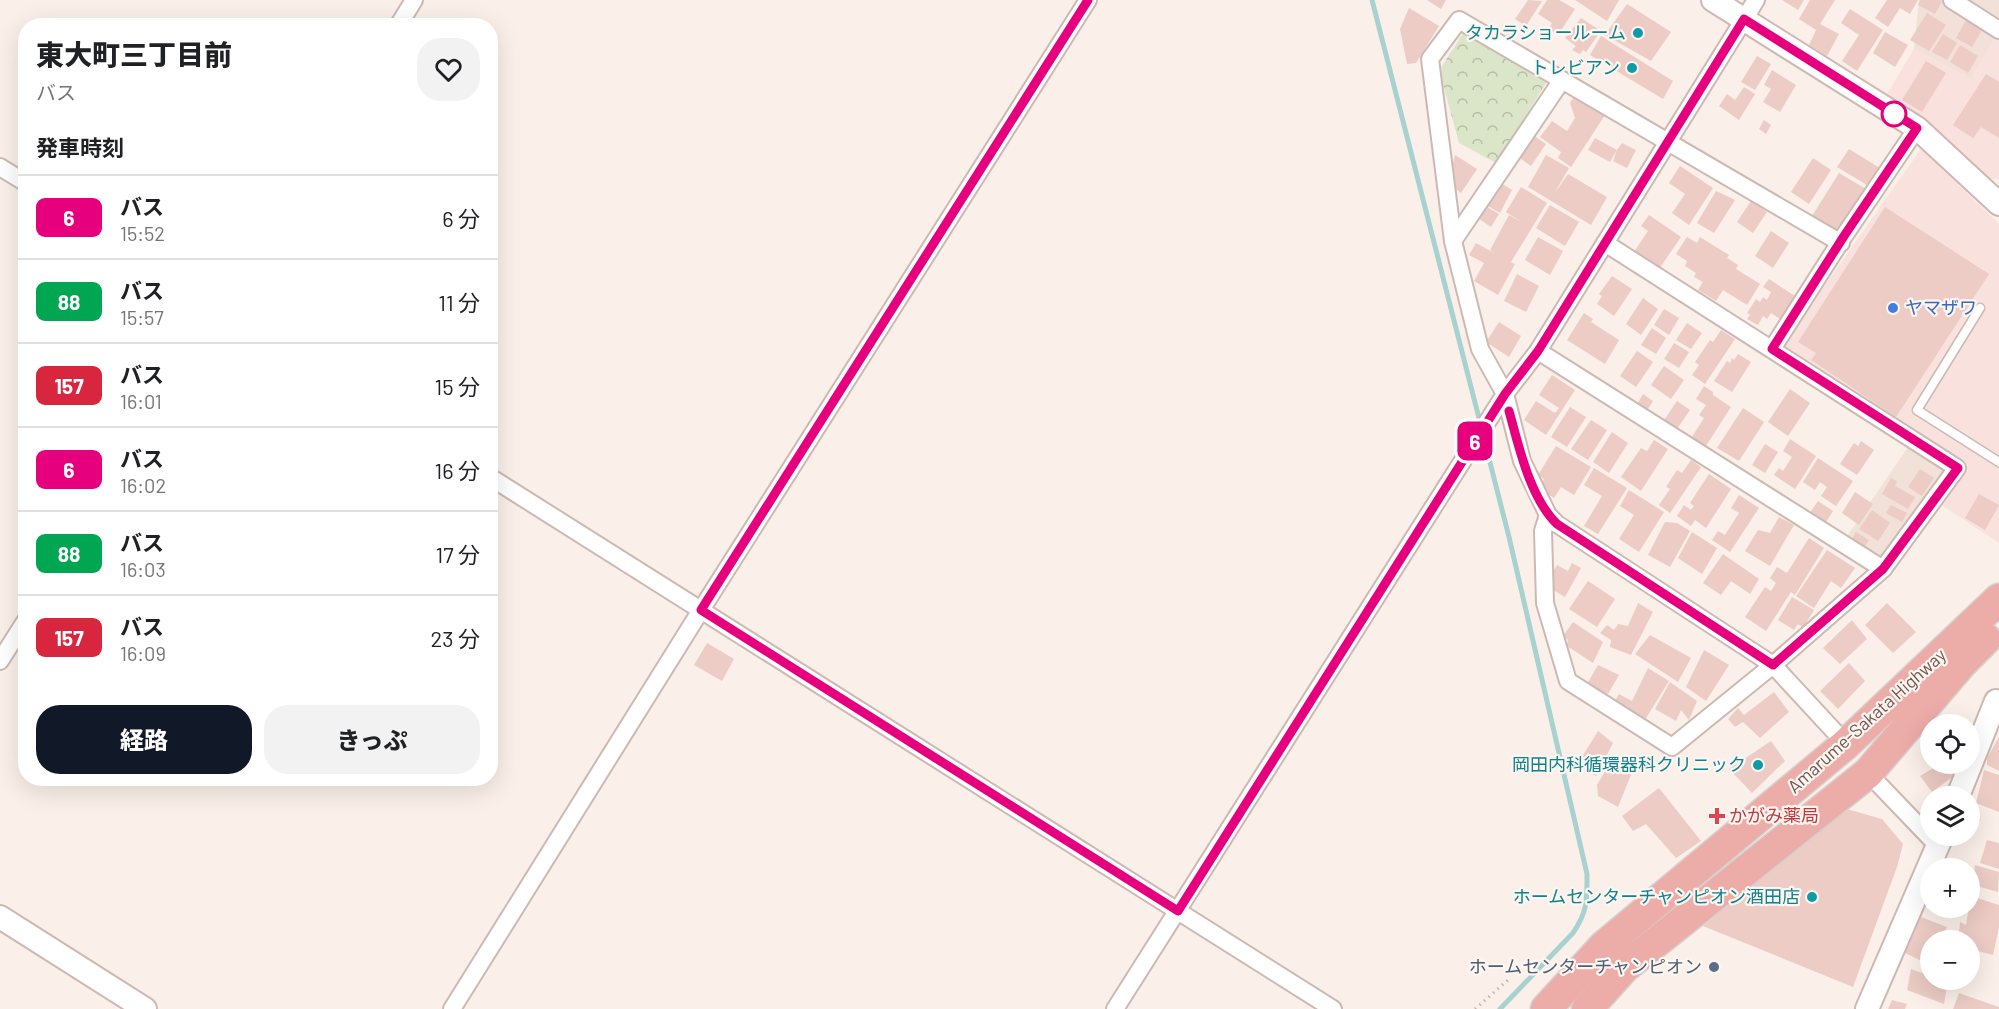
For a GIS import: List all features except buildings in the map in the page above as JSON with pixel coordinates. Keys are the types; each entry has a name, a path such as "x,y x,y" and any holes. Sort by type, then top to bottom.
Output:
{"highway":[{"name":"Amarume-Sakata Highway","path":"1546,1009 1604,946 1846,744 1999,598"},
{"name":"Amarume-Sakata Highway","path":"1587,1009 1625,967 1869,773 1962,663 1999,626"}],"street":[{"path":"403,18 414,0"},
{"path":"452,1009 701,610 1088,0"},
{"path":"1713,0 1917,128 1997,197"},
{"path":"1115,1009 1505,394 1538,351 1756,0"},
{"path":"1952,0 1999,30"},
{"path":"1841,243 1459,20 1430,58 1453,241 1480,349 1505,394 1522,461 1548,515 1557,524 1773,665 1846,744"},
{"path":"1453,241 1562,80"},
{"path":"1772,349 1917,128"},
{"path":"0,167 18,178"},
{"path":"1548,515 1543,531 1545,603 1568,681 1672,747 1773,665 1883,569 1958,468 1605,243"},
{"path":"1538,351 1883,569"},
{"path":"498,482 1333,1009"},
{"path":"0,661 18,633"},
{"path":"1962,786 1998,699"},
{"path":"1869,773 1920,822"},
{"path":"1867,1009 1938,846"},
{"path":"0,917 145,1009"}],"lane":[{"path":"1980,308 1917,410 1999,462"}],"path":[{"path":"1476,1009 1508,980"}],"shaded area":[{"path":"1919,0 1942,0 1997,35 1971,79 1914,49"},
{"path":"1971,0 1999,0 1999,18"},
{"path":"1997,35 1999,37 1998,179 1981,178 1887,94 1914,49 1971,79"},
{"path":"1921,149 1999,224 1999,543 1940,504 1966,469 1782,347"},
{"path":"1908,447 1949,471 1880,561 1846,538"}],"green space":[{"path":"1465,30 1553,72 1496,163 1459,143 1441,77 1442,66"}],"waterway":[{"path":"1372,0 1481,426"},
{"path":"1483,435 1587,874 1586,905 1582,918 1573,933 1500,1009"}],"bus line":[{"name":"6","path":"1088,0 701,610 1178,911 1505,394 1538,351 1744,19 1917,128 1772,349 1958,468 1883,569 1773,665 1557,524 1548,515 1522,461 1509,411"}],"place":[{"name":"タカラショールーム","path":"1638,33"},
{"name":"トレビアン","path":"1632,68"},
{"name":"ヤマザワ","path":"1893,308"},
{"name":"岡田内科循環器科クリニック","path":"1758,765"},
{"name":"かがみ薬局","path":"1717,816"},
{"name":"ホームセンターチャンピオン酒田店","path":"1812,897"},
{"name":"ホームセンターチャンピオン","path":"1714,967"}]}
